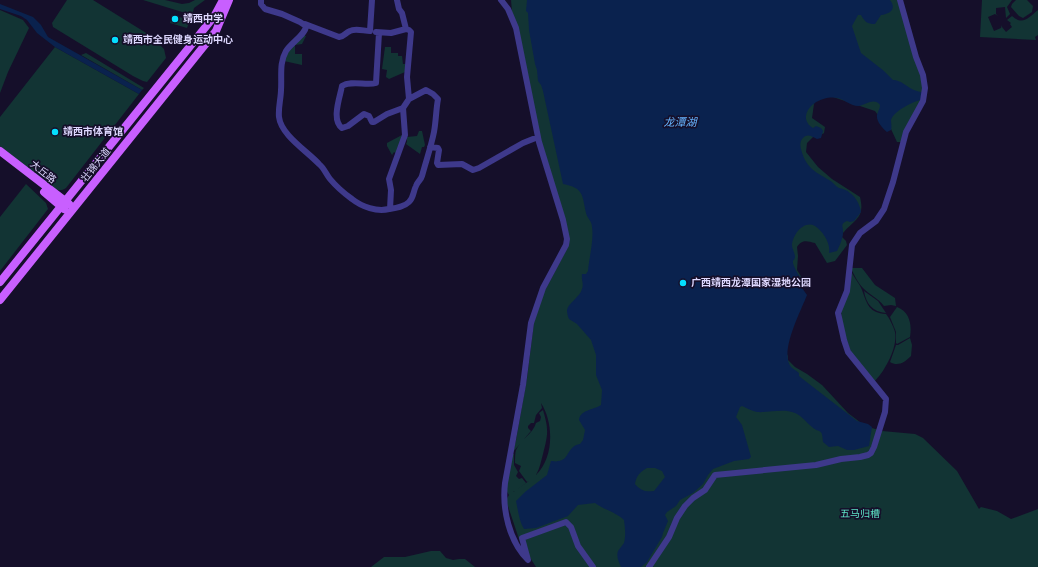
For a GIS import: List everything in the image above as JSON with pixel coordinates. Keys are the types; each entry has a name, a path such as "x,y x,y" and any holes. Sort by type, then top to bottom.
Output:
{"main road":[{"name":"壮锦大道","path":"0,282 208,24 223,0"},
{"name":"壮锦大道","path":"0,300 216,31 229,0"},
{"name":"大丘路","path":"0,151 63,204"},
{"name":"大丘路","path":"0,156 72,211"}],"street":[{"path":"261,0 262,6 265,9 282,14 339,37 345,36 352,30 371,30 379,33 391,33 406,29"},
{"path":"371,30 372,0"},
{"path":"397,0 406,29 410,30 411,35 407,77 409,99"},
{"path":"502,0 508,9 516,28 538,137 567,239 566,245 543,288 531,323 523,385 503,498 509,525 519,550 532,567"},
{"path":"649,567 669,537 677,518 685,506 690,500 705,490 716,475 822,464 841,459 863,457 870,454 872,451 885,412 886,401 883,394 864,374 848,352 838,313 847,291 850,250 852,245 860,233 878,219 884,209 893,182 906,132 924,100 925,92 923,75 916,57 900,0"},
{"path":"305,24 306,30 291,44 284,56 280,73 281,91 278,111 281,125 293,141 306,150 318,162 331,180 352,199 361,204 380,210 407,204 413,198 416,185 422,176 424,165 429,153 435,128 437,98 426,90 409,99 403,108 387,114 374,122 372,122 369,116 364,114 345,128 341,128 339,125 337,109 342,86 346,84 375,84 376,82 379,33"},
{"path":"390,209 391,190 389,179 405,135 403,108"},
{"path":"430,147 439,150 438,165 462,164 473,170 487,164 523,143 538,137"},
{"path":"528,560 522,538 566,522 571,527 578,546 593,567"}],"green space":[{"name":"靖西市全民健身运动中心","path":"67,0 93,0 151,36 164,49 166,58 147,82 133,76 53,27 52,23"},
{"path":"143,0 165,0 182,4 195,0 205,0 194,8 192,15"},
{"name":"龙潭湖","path":"511,0 902,0 926,90 901,142 897,142 891,129 883,122 875,111 833,97 819,96 814,104 812,118 825,127 824,133 814,136 807,143 806,152 818,167 832,179 860,197 861,209 858,217 843,233 842,237 846,241 847,245 835,261 827,263 815,243 807,241 799,244 797,247 797,270 802,278 801,289 781,344 788,356 788,360 795,367 822,385 848,413 865,426 882,431 915,434 923,438 957,471 979,509 981,507 997,511 1011,519 1038,509 1038,567 536,567 520,542 506,500 509,495 506,490 512,454 514,454 514,465 518,472 516,476 519,479 522,478 526,483 513,492 529,481 527,482 519,471 521,466 515,463 516,450 519,445 513,452 527,378 534,322 543,294 568,247 536,133 512,12","holes":["541,403 548,420 550,440 546,459 542,468 536,475 547,437 547,427 543,410 539,413 541,417 540,421 536,423 532,430 523,440 531,431 528,426 531,423 534,423 536,415 542,408"]},
{"path":"982,0 1012,0 1007,7 1010,14 1006,18 1005,7 996,8 996,14 998,16 995,14 988,17 994,31 1001,28 1002,25 1006,32 1012,27 1010,24 1011,23 1007,20 1012,16 1016,19 1023,20 1029,18 1038,10 1038,35 1035,37 1036,40 980,37"},
{"path":"1016,0 1027,0 1033,6 1032,12 1023,18 1019,16 1011,7"},
{"path":"0,10 23,20 29,28 8,72 0,93"},
{"path":"172,15 190,20 187,28 170,23"},
{"path":"303,35 306,36 302,44 295,45 295,54 302,54 302,65 284,61 291,46"},
{"name":"靖西市体育馆","path":"55,47 139,94 66,188 60,190 52,187 0,146 0,117"},
{"path":"385,47 391,47 391,53 398,53 398,56 402,56 403,64 407,64 405,72 389,79 386,77 387,70 382,69"},
{"path":"86,53 144,88 142,90 81,55"},
{"path":"419,131 422,131 425,145 422,147 420,154 406,144 407,137 417,136"},
{"path":"402,135 397,154 394,152 392,155 387,143"},
{"path":"26,184 46,203 48,209 0,271 0,217"},
{"path":"851,268 862,268 875,285 895,298 896,306 884,306 861,286"},
{"path":"851,271 861,288 865,300 872,310 886,314 895,332 895,345 893,352 882,372 874,382 853,358 842,326 841,310"},
{"path":"864,291 878,301 886,313 877,311 868,303"},
{"path":"897,307 905,312 909,319 911,328 910,337 897,344 896,332 890,317"},
{"path":"910,338 912,345 911,356 899,364 890,362 896,345"},
{"path":"431,551 440,551 446,558 453,560 465,559 475,567 371,567 384,557 405,557"}],"water":[{"name":"龙潭湖","path":"527,0 890,0 893,6 892,10 887,14 881,15 875,24 868,23 861,15 858,15 852,26 861,53 893,80 901,82 914,90 927,94 925,99 911,103 896,113 891,120 891,130 887,132 877,120 877,115 880,108 878,103 873,102 858,106 833,97 822,99 812,105 806,119 808,124 813,128 816,126 821,128 823,131 821,138 817,139 807,136 802,139 800,143 805,161 808,165 838,187 846,190 852,195 857,201 861,212 854,221 847,221 843,224 842,237 837,251 829,253 829,246 826,238 815,226 803,226 794,237 792,245 795,257 793,263 797,273 804,282 802,288 807,295 792,331 789,342 788,360 791,367 799,373 799,376 804,380 857,421 868,424 872,427 869,446 854,450 847,450 838,446 829,447 823,442 823,437 820,432 795,413 786,411 757,412 742,406 740,407 736,417 742,425 751,457 749,459 734,461 713,469 703,484 693,493 680,500 676,506 667,512 665,515 668,521 662,537 647,562 641,567 621,567 617,553 625,540 624,520 595,503 578,505 568,516 536,528 524,529 518,512 516,501 547,475 551,461 564,459 576,445 580,444 583,440 585,430 579,420 580,417 584,412 601,405 602,390 596,375 596,355 591,340 577,324 569,319 567,311 569,305 581,292 583,285 582,274 586,274 588,271 592,225 587,215 581,193 575,188 563,184 543,91 538,81 529,30 528,13 526,11","holes":["647,468 655,468 662,471 665,477 654,491 639,488 635,484 637,476"]},
{"path":"0,4 33,17 41,25 48,37 142,90 139,94 55,47 37,33 27,20 21,16 0,9"}],"place":[{"name":"靖西中学","path":"175,19"},
{"name":"靖西市全民健身运动中心","path":"115,40"},
{"name":"靖西市体育馆","path":"55,132"},
{"name":"广西靖西龙潭国家湿地公园","path":"683,283"}],"park label":[{"name":"五马归槽","path":"860,514"}]}
